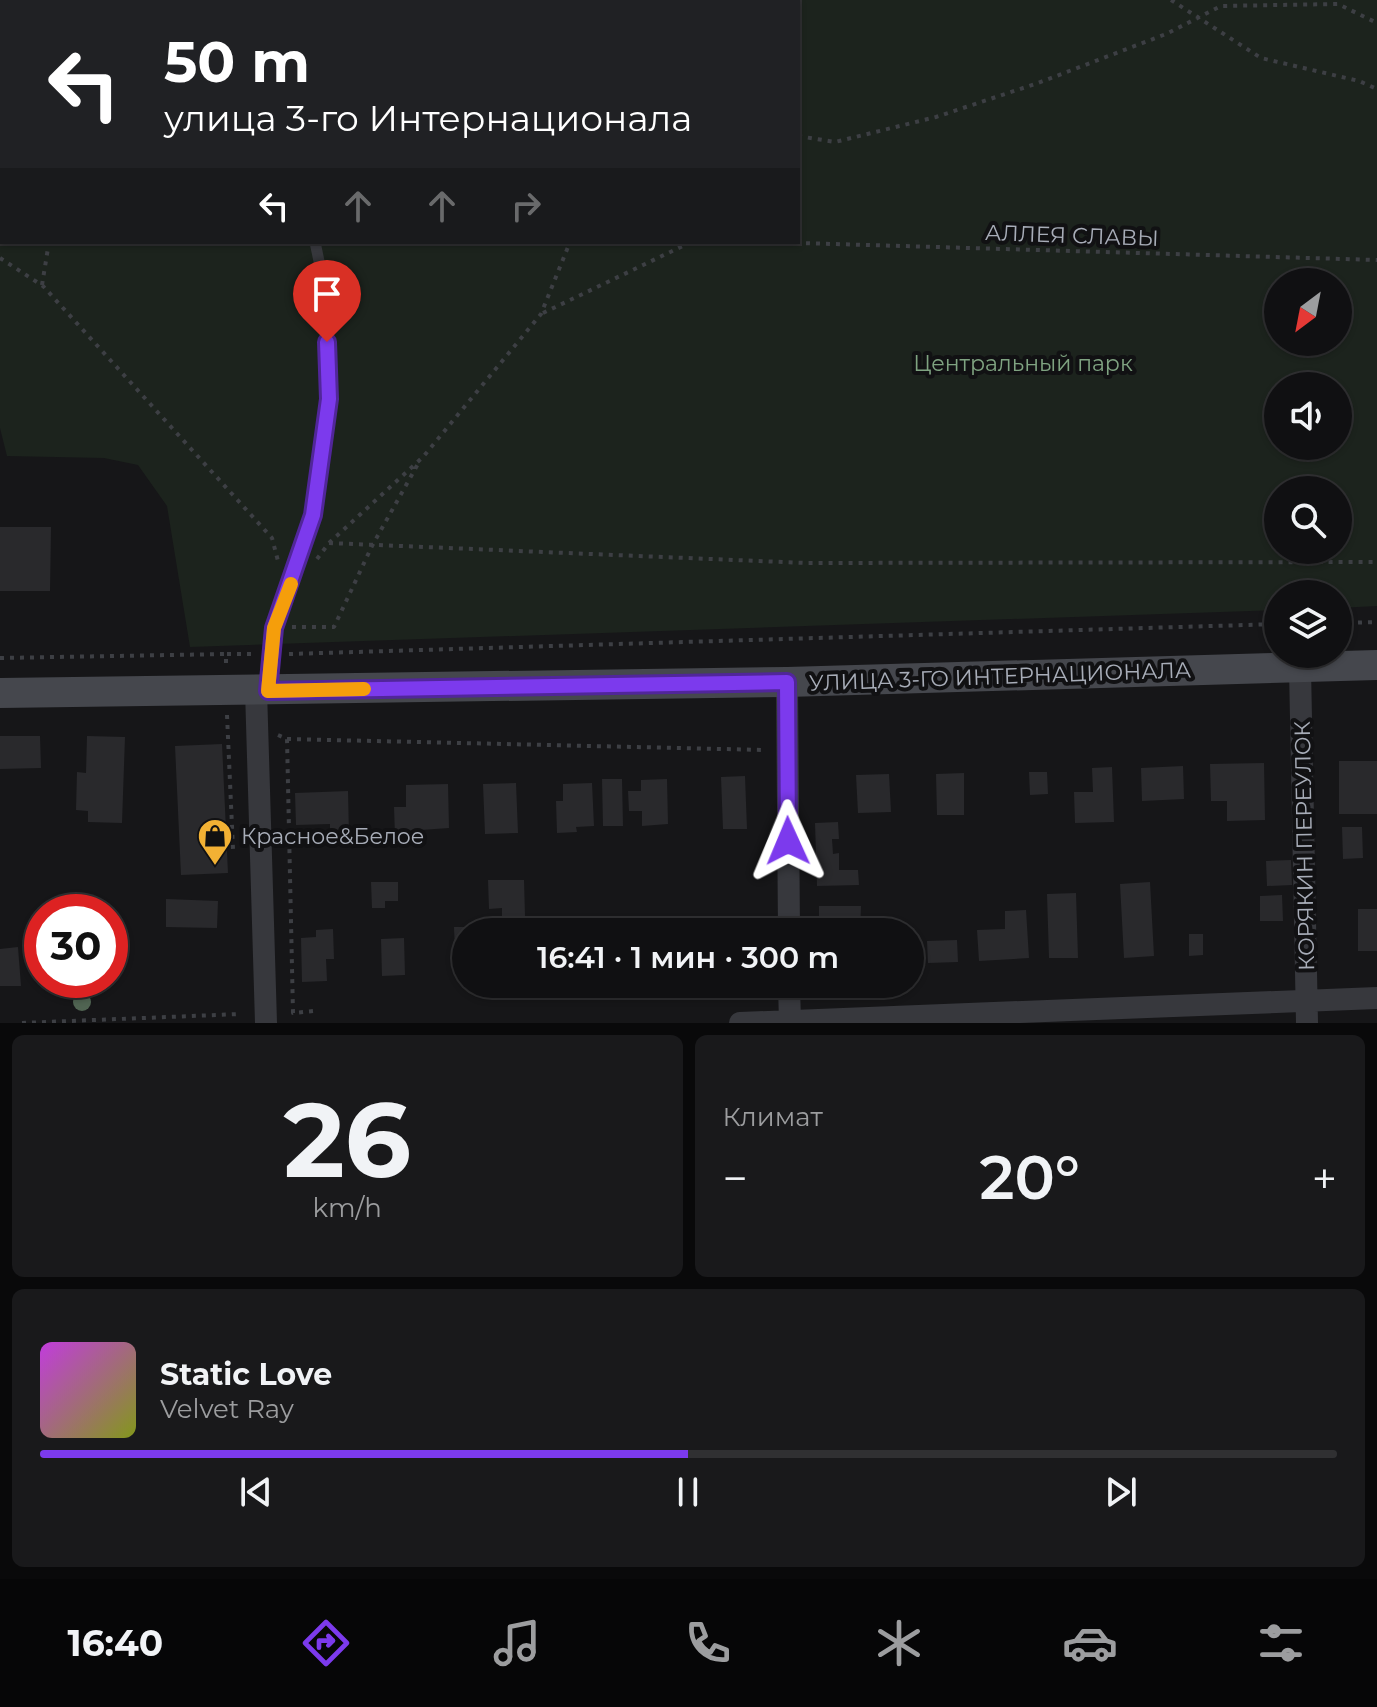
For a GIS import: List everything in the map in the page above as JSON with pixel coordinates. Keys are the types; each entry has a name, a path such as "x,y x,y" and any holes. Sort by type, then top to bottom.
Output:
{"main road":[{"name":"УЛИЦА 3-ГО ИНТЕРНАЦИОНАЛА","path":"1352,666 1377,665"},
{"name":"УЛИЦА 3-ГО ИНТЕРНАЦИОНАЛА","path":"0,693 787,682 1300,668"}],"street":[{"name":"КОРЯКИН ПЕРЕУЛОК","path":"1300,668 1307,1023"},
{"path":"787,682 789,918"},
{"path":"262,690 266,1023"},
{"path":"789,998 790,1022"},
{"path":"740,1023 1377,998"}],"lane":[{"path":"262,690 274,628 313,515 329,399 324,285 315,244"}],"path":[{"path":"1171,0 1261,58 1359,81 1377,89"},
{"path":"800,136 835,142 936,117 1038,83 1166,34 1221,6 1338,4 1377,23"},
{"name":"АЛЛЕЯ СЛАВЫ","path":"800,243 1377,260"},
{"path":"42,285 49,244"},
{"path":"287,595 329,543 423,457 541,314 569,244"},
{"path":"541,314 687,244"},
{"path":"0,258 42,285 272,538 287,595"},
{"path":"274,628 334,627 372,546 423,457"},
{"path":"329,543 806,563 1377,562"},
{"path":"1352,623 1377,622"},
{"path":"0,658 226,654"},
{"path":"227,713 233,849"},
{"path":"287,739 788,750"},
{"path":"293,1013 313,1011"},
{"path":"22,1023 240,1014"}],"green space":[{"name":"Центральный парк","path":"800,0 1377,0 1377,606 1352,607 1352,580 1264,580 1264,610 190,647 167,506 138,465 104,458 7,456 0,428 0,244 800,244"}],"building":[{"path":"0,527 51,527 50,591 0,591"},
{"path":"0,736 40,736 41,768 0,769"},
{"path":"87,736 125,737 122,823 88,822 88,811 76,810 77,772 86,773"},
{"path":"222,744 228,873 181,875 175,746"},
{"path":"1339,761 1377,761 1377,814 1339,814"},
{"path":"1264,763 1265,820 1227,821 1227,801 1211,801 1210,764"},
{"path":"1183,766 1184,799 1142,801 1141,768"},
{"path":"1112,767 1114,822 1075,823 1074,792 1093,792 1092,768"},
{"path":"1029,772 1047,772 1048,794 1030,795"},
{"path":"964,773 964,815 937,815 936,774"},
{"path":"889,774 891,812 858,813 856,775"},
{"path":"745,776 747,829 723,829 721,777"},
{"path":"602,779 622,779 623,826 603,826"},
{"path":"667,779 668,824 642,826 642,811 629,811 628,791 641,791 641,780"},
{"path":"516,783 518,833 485,834 483,784"},
{"path":"592,783 594,826 576,827 577,832 557,833 556,801 563,801 563,784"},
{"path":"448,784 449,828 421,830 421,835 395,836 394,807 406,807 406,785"},
{"path":"348,791 349,835 330,835 330,824 296,825 295,793"},
{"path":"838,822 839,839 832,839 833,854 839,853 839,870 858,870 859,885 817,886 815,823"},
{"path":"1342,827 1362,827 1363,858 1343,859"},
{"path":"1291,860 1292,885 1267,886 1266,861"},
{"path":"488,880 524,880 525,916 502,917 502,908 489,909"},
{"path":"371,882 398,882 398,901 385,901 385,908 372,908"},
{"path":"1150,882 1154,956 1124,958 1120,884"},
{"path":"1076,893 1078,958 1049,958 1047,894"},
{"path":"1282,895 1283,921 1260,921 1260,896"},
{"path":"166,899 218,901 217,928 166,927"},
{"path":"819,906 861,906 861,918 819,918"},
{"path":"1358,909 1377,909 1377,951 1358,951"},
{"path":"1026,910 1029,958 979,961 977,930 1005,929 1005,911"},
{"path":"333,929 334,959 326,959 327,981 302,982 301,938 316,937 316,930"},
{"path":"1189,934 1203,934 1203,955 1189,956"},
{"path":"404,938 405,975 382,976 381,939"},
{"path":"957,940 958,962 928,963 927,941"},
{"path":"18,947 21,986 0,986 0,949"}],"slow traffic":[{"path":"291,584 274,628 268,691 364,689"}],"place":[{"name":"Красное&Белое","path":"215,867"}],"route":[{"path":"327,342 329,399 313,515 274,628 268,691 787,682 788,841"}]}
